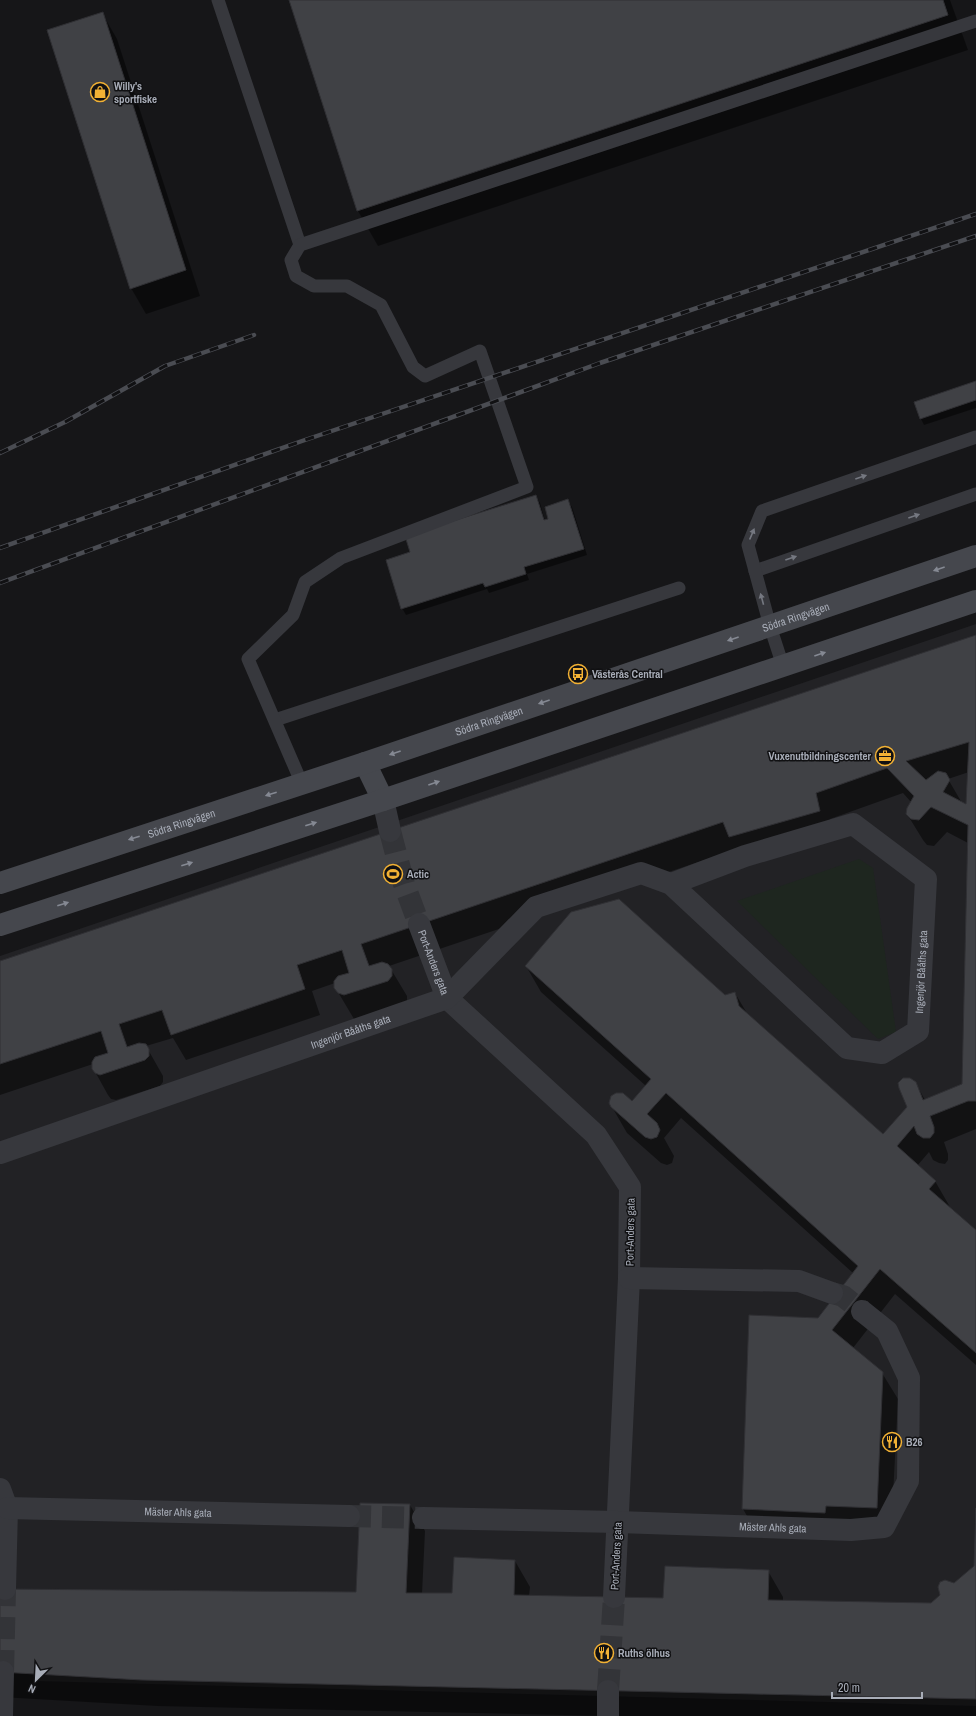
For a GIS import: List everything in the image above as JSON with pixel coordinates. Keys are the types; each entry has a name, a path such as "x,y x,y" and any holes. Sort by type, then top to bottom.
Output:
{"main road":[{"name":"Södra Ringvägen","path":"0,882 365,763 976,556"},
{"path":"0,925 383,800 976,601"},
{"path":"365,763 383,800"}],"street":[{"path":"383,800 390,831"},
{"name":"Ingenjör Bååths gata","path":"0,1153 447,998 536,907 641,873 671,884 847,1048 882,1053 918,1031 926,879 853,824 745,856 671,884"},
{"name":"Port-Anders gata","path":"419,924 447,998 596,1135 630,1187 629,1278 614,1597"},
{"path":"629,1278 799,1281 832,1293"},
{"name":"Mäster Ahls gata","path":"423,1518 618,1522 851,1530 884,1527 908,1481 910,1378 887,1331 862,1311"},
{"path":"4,1498 5,1589"},
{"name":"Mäster Ahls gata","path":"4,1498 349,1516"},
{"path":"2,1672 2,1716"},
{"path":"608,1690 608,1716"}],"lane":[{"path":"218,0 300,245"},
{"path":"302,784 248,659 293,616 305,582 341,558 527,487 480,352 425,376 413,367 381,305 347,286 314,286 296,276 291,260 300,245 976,21"},
{"path":"783,666 754,571 748,545 762,511 976,437"},
{"path":"754,571 976,494"},
{"path":"275,720 679,588"}],"shaded area":[{"path":"976,624 976,1706 35,1681 0,1560 0,956"},
{"path":"859,859 873,868 896,1032 878,1039 737,901"}],"building":[{"path":"289,0 943,0 948,15 357,211"},
{"path":"103,12 186,270 130,289 47,30"},
{"path":"976,381 976,400 920,419 914,402"},
{"path":"536,495 544,520 548,519 545,507 568,499 584,549 524,567 526,574 485,587 483,583 401,609 386,560 410,552 405,536"},
{"path":"976,635 976,1101 968,1101 930,1116 934,1127 934,1133 930,1138 923,1138 917,1134 914,1126 897,1146 936,1181 929,1189 976,1230 976,1353 880,1269 832,1330 883,1372 877,1508 826,1506 825,1513 742,1509 749,1315 818,1318 858,1266 666,1093 647,1114 657,1123 660,1130 657,1137 651,1139 645,1137 611,1107 609,1103 611,1096 616,1093 623,1093 632,1101 651,1079 525,966 571,912 619,899 725,995 735,992 739,1006 883,1134 907,1107 898,1083 903,1078 910,1078 916,1082 923,1100 962,1084 968,825 931,807 919,820 911,819 906,814 907,808 914,796 887,768 816,793 820,811 729,837 723,822 361,944 369,966 382,962 388,964 392,969 392,976 388,981 344,995 338,993 334,988 334,981 338,976 349,973 342,950 297,965 305,989 171,1035 162,1010 119,1024 127,1047 139,1043 146,1044 149,1049 149,1056 145,1060 100,1075 95,1073 92,1069 92,1062 95,1057 108,1053 101,1031 0,1064 0,961","holes":["969,742 966,804 943,792 950,780 946,773 938,771 926,780 906,761"]},
{"path":"360,1503 410,1504 406,1593 452,1593 454,1557 515,1560 514,1595 663,1598 665,1566 769,1570 768,1600 931,1603 940,1595 938,1587 940,1582 945,1580 954,1583 974,1566 976,1508 976,1699 142,1680 0,1672 0,1589 356,1592"}],"tunnel":[{"path":"390,831 404,884 419,924"},
{"path":"832,1293 843,1296 862,1311"},
{"path":"349,1516 423,1518"},
{"path":"3,1672 5,1589"},
{"path":"608,1691 614,1597"}],"railway":[{"path":"0,548 302,441 976,214"},
{"path":"0,583 600,363 976,236"},
{"path":"0,453 65,422 165,366 254,335"}],"place":[{"name":"Willy's sportfiske","path":"100,92"},
{"name":"Västerås Central","path":"578,674"},
{"name":"Vuxenutbildningscenter","path":"885,756"},
{"name":"Actic","path":"393,874"},
{"name":"B26","path":"892,1442"},
{"name":"Ruths ölhus","path":"604,1653"}]}
